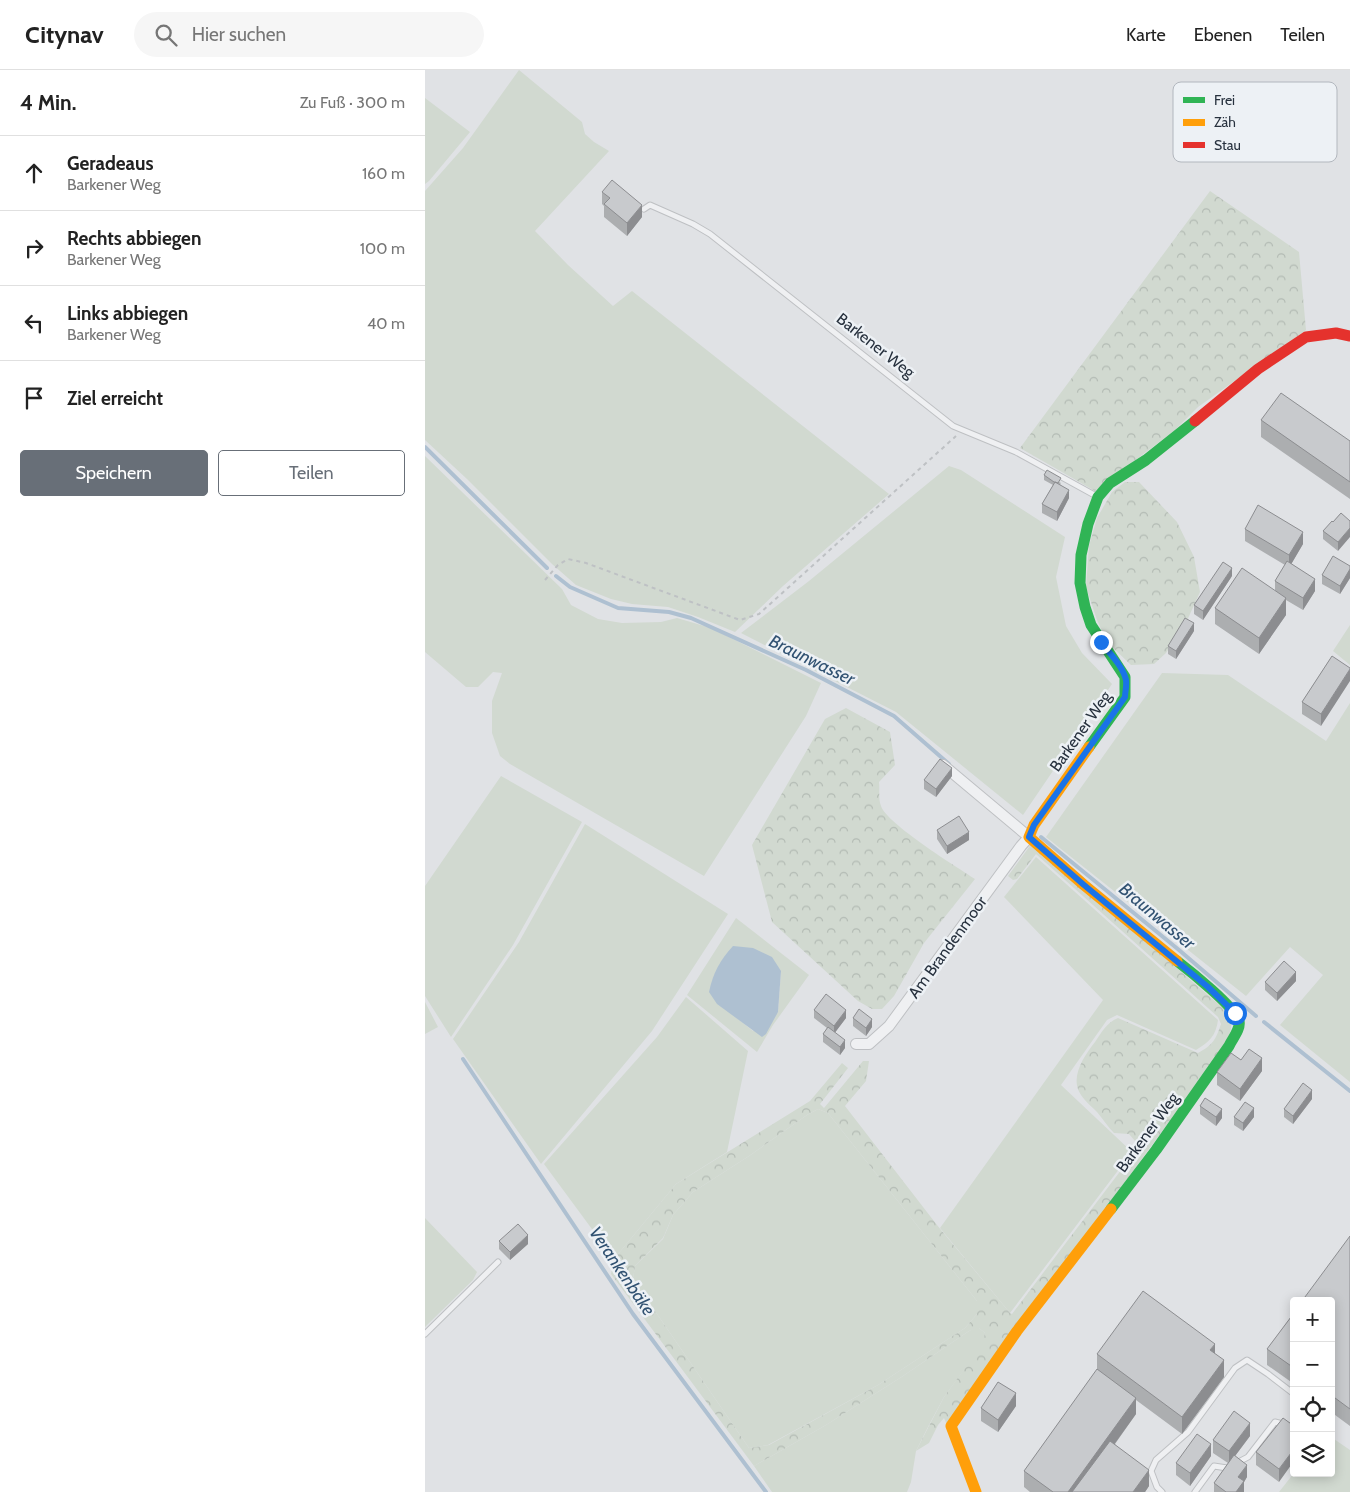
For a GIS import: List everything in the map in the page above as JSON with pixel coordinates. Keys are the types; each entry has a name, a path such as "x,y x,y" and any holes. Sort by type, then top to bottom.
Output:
{"street":[{"name":"Barkener Weg","path":"1029,837 1034,825 1125,697 1125,677 1091,624 1080,583 1081,555 1098,497 1110,483 1146,460 1215,406 1258,369 1305,337 1337,333 1350,336"},
{"name":"Barkener Weg","path":"943,765 1208,987 1235,1013 1239,1021 1229,1046 1156,1150 1017,1331 951,1426 976,1492"},
{"name":"Am Brandenmoor","path":"856,1044 869,1044 889,1026 1029,837"}],"lane":[{"name":"Barkener Weg","path":"644,209 650,206 702,229 953,426 1016,452 1098,497"},
{"path":"425,1334 498,1262"},
{"path":"1162,1492 1157,1487 1151,1471 1156,1460 1188,1432 1235,1368 1247,1360 1290,1391"},
{"path":"1195,1492 1214,1466 1227,1468 1248,1457 1275,1422 1290,1426"}],"path":[{"path":"545,580 558,565 568,559 586,563 740,620 759,614 963,430"}],"green space":[{"path":"519,70 582,122 585,134 609,151 535,231 568,265 613,306 632,291 889,494 783,586 735,632 668,607 632,604 611,599 576,585 425,440 425,191 463,148"},
{"path":"425,98 470,132 425,184"},
{"path":"1210,191 1299,252 1306,330 1198,407 1175,430 1095,491 1020,448"},
{"path":"425,456 562,589 571,605 598,619 622,623 661,622 677,618 711,628 821,683 806,716 704,876 510,764 500,756 492,733 492,701 502,673 493,672 478,687 466,687 425,652"},
{"path":"949,466 961,470 1065,537 1056,577 1066,626 1082,653 1112,684 1023,815 896,712 741,633 809,581"},
{"path":"1125,482 1139,482 1177,522 1194,557 1200,592 1185,625 1166,653 1154,664 1131,665 1107,642 1086,587 1089,546 1097,518 1112,492"},
{"path":"1350,625 1350,665 1333,651"},
{"path":"1162,673 1228,675 1326,741 1350,703 1350,1082 1280,1025 1323,975 1290,947 1246,996 1046,837"},
{"path":"846,708 890,732 895,765 879,782 880,803 886,814 924,845 975,879 924,943 894,996 882,1009 872,1009 858,1001 772,922 752,845 825,719"},
{"path":"501,776 582,822 513,945 451,1037 425,996 425,886"},
{"path":"585,824 728,914 652,1031 541,1164 453,1039 519,942"},
{"path":"1032,843 1231,1015 1231,1029 1226,1044 947,1425 944,1418 938,1425 929,1443 916,1451 944,1397 983,1343 985,1333 979,1328 969,1331 826,1425 754,1466 611,1274 614,1259 676,1184 810,1101 842,1063 848,1068 820,1104 824,1108 863,1061 869,1061 866,1081 845,1106 937,1225 1012,1314 1134,1153 1135,1141 1129,1134 1114,1133 1083,1097 1078,1088 1077,1074 1079,1067 1102,1031 1110,1022 1118,1018 1198,1053 1211,1044 1217,1034 1221,1024 1218,1017 1036,854 1017,879 1013,880 1008,876","holes":["818,1109 828,1113 977,1301 977,1314 965,1328 878,1385 769,1445 749,1448 633,1279 635,1266 663,1238 673,1215 693,1192 749,1156 807,1115"]},
{"path":"1036,857 1218,1020 1216,1030 1211,1038 1196,1050 1117,1015 1107,1020 1061,1085 1132,1152 1010,1313 940,1228 1103,1000 1004,897"},
{"path":"736,918 809,975 773,1025 757,1052 687,995","holes":["781,971 778,1012 753,1031 732,1014"]},
{"path":"686,997 748,1051 727,1152 676,1184 614,1259 544,1164 657,1037"},
{"path":"425,1002 438,1027 425,1034"},
{"path":"818,1109 828,1113 977,1301 977,1314 965,1328 878,1385 768,1445 749,1448 633,1279 635,1266 663,1239 673,1215 693,1192"},
{"path":"425,1218 477,1272 473,1280 425,1327"},
{"path":"978,1327 985,1333 984,1343 944,1397 929,1425 916,1451 911,1482 907,1492 772,1492 754,1466 826,1425 969,1331"},
{"path":"1335,1440 1350,1450 1350,1492 1279,1492 1291,1477 1335,1477"}],"water":[{"path":"733,946 753,948 772,957 781,971 778,1012 766,1034 762,1037 717,1004 709,992 718,967 724,956"}],"building":[{"path":"612,180 642,205 627,223 604,204 610,198 602,192"},
{"path":"1281,393 1350,441 1350,482 1261,420"},
{"path":"1047,470 1061,478 1058,483 1044,475"},
{"path":"1055,482 1069,490 1057,512 1042,504"},
{"path":"1258,505 1303,532 1289,555 1245,529"},
{"path":"1341,513 1350,521 1350,528 1338,542 1323,531"},
{"path":"1333,556 1350,566 1340,586 1322,575"},
{"path":"1287,561 1315,579 1303,598 1275,581"},
{"path":"1223,562 1232,568 1203,611 1194,605"},
{"path":"1242,568 1286,598 1259,638 1215,608"},
{"path":"1185,618 1194,623 1176,651 1168,646"},
{"path":"1332,656 1350,669 1321,714 1302,702"},
{"path":"940,759 952,768 936,789 924,780"},
{"path":"959,816 969,832 947,846 937,830"},
{"path":"1284,961 1296,972 1277,993 1265,982"},
{"path":"826,994 846,1010 834,1026 814,1010"},
{"path":"859,1009 872,1019 866,1028 853,1018"},
{"path":"828,1027 845,1040 840,1047 823,1034"},
{"path":"1249,1049 1262,1058 1240,1089 1217,1072 1231,1053 1241,1060"},
{"path":"1303,1083 1312,1090 1293,1116 1284,1109"},
{"path":"1205,1098 1222,1109 1216,1117 1200,1106"},
{"path":"1245,1102 1254,1108 1243,1123 1234,1117"},
{"path":"518,1224 528,1235 510,1252 499,1241"},
{"path":"1350,1236 1350,1409 1335,1398 1335,1297 1305,1297"},
{"path":"1143,1291 1215,1344 1210,1350 1224,1360 1182,1417 1097,1354"},
{"path":"1290,1318 1290,1365 1267,1349"},
{"path":"1097,1369 1136,1398 1068,1492 1053,1492 1024,1471"},
{"path":"998,1382 1016,1393 998,1420 981,1408"},
{"path":"1234,1411 1250,1423 1229,1451 1213,1440"},
{"path":"1283,1418 1290,1423 1290,1454 1279,1469 1256,1452"},
{"path":"1197,1434 1211,1444 1190,1473 1176,1463"},
{"path":"1110,1441 1149,1470 1133,1492 1072,1492"},
{"path":"1234,1455 1247,1465 1238,1477 1244,1481 1236,1492 1226,1492 1214,1483"}],"waterway":[{"name":"Braunwasser","path":"425,447 547,568"},
{"name":"Braunwasser","path":"556,576 570,587 618,608 669,612 691,618 806,670 894,716 949,764"},
{"name":"Braunwasser","path":"1041,837 1256,1016"},
{"name":"Braunwasser","path":"1264,1022 1350,1091"},
{"name":"Verankenbäke","path":"463,1059 633,1314 766,1492"}],"traffic: fast":[{"path":"1089,747 1125,697 1125,677 1091,625 1085,607 1080,583 1081,555 1088,524 1098,497 1110,483 1146,460 1195,421"},
{"path":"1111,1209 1156,1150 1229,1046 1239,1027 1239,1021 1229,1007 1177,961"}],"traffic: slow":[{"path":"1089,747 1034,825 1029,837 1177,961"},
{"path":"976,1492 951,1426 1017,1331 1111,1209"}],"traffic: jam":[{"path":"1195,421 1258,369 1306,337 1336,333 1350,336"}],"route":[{"path":"1101,642 1125,677 1125,697 1034,825 1029,837 1208,987 1235,1013"}]}
